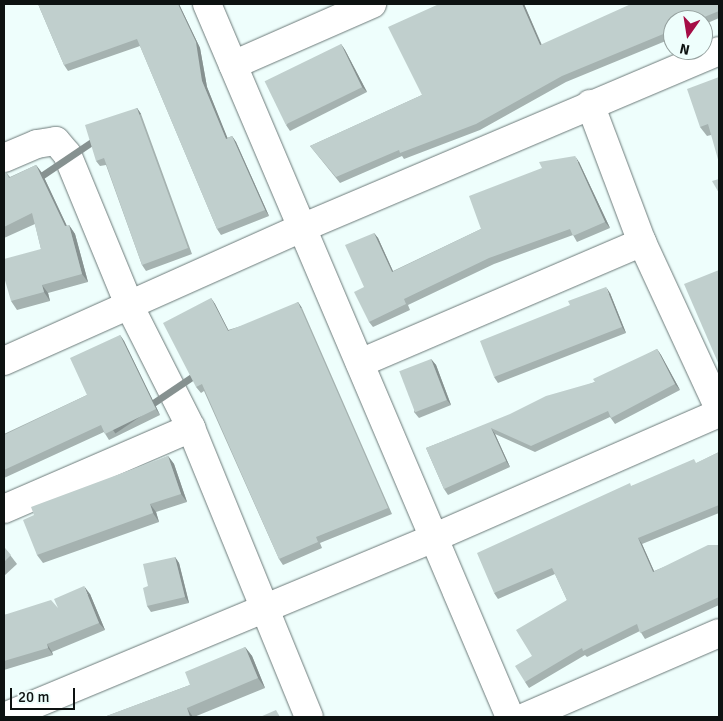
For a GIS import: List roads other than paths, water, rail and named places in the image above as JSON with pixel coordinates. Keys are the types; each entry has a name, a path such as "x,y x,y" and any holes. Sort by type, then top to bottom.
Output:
{"street":[{"path":"207,4 510,717"},
{"path":"233,65 372,4"},
{"path":"4,361 130,307 302,228 719,50"},
{"path":"590,104 642,242 719,409"},
{"path":"4,158 37,144 56,141 67,154 130,307 191,428 309,717"},
{"path":"360,363 642,242"},
{"path":"4,717 433,538 719,413"},
{"path":"4,509 191,428"},
{"path":"525,717 719,633"}]}
